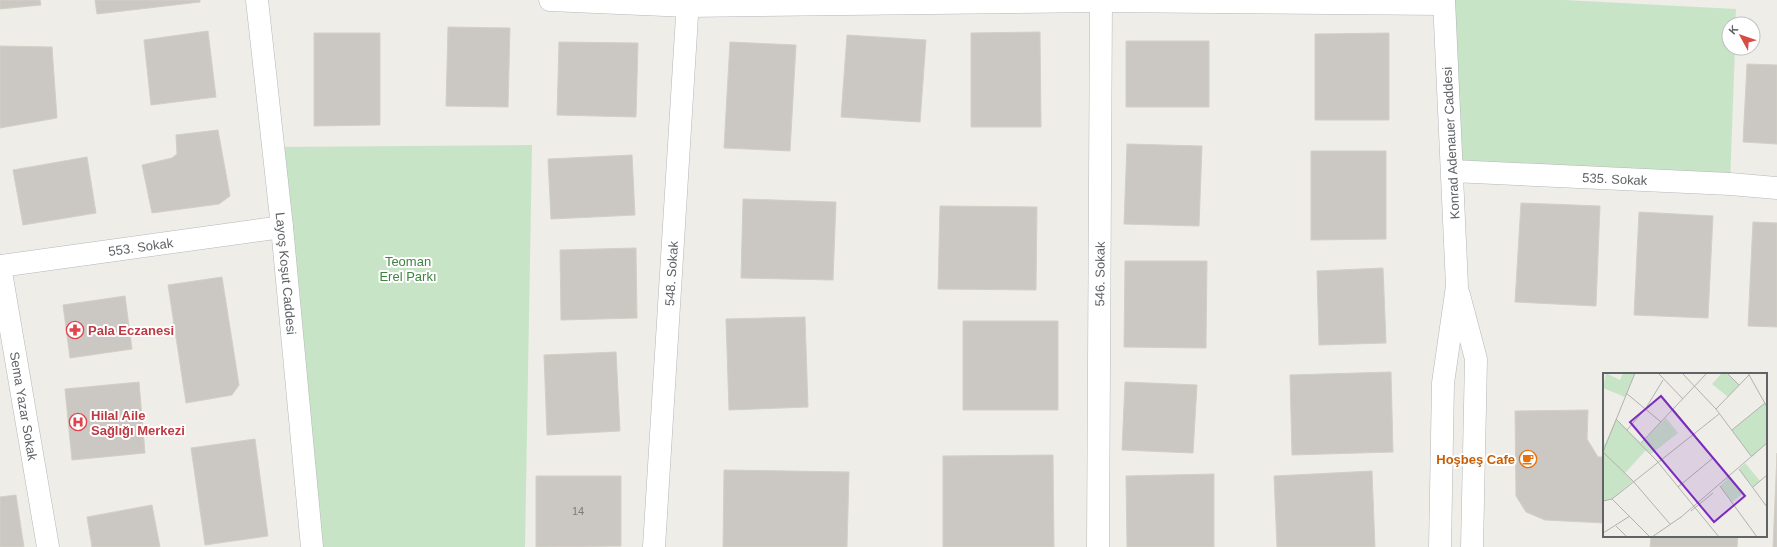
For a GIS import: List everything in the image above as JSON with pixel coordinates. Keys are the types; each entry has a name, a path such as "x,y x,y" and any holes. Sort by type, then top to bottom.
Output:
{"street":[{"name":"Layoş Koşut Caddesi","path":"257,0 282,227 312,547"},
{"path":"550,0 688,3 1101,1 1444,2"},
{"name":"546. Sokak","path":"1098,547 1101,1"},
{"name":"Konrad Adenauer Caddesi","path":"1440,547 1443,384 1457,286 1444,2"},
{"name":"548. Sokak","path":"654,547 688,3"},
{"name":"535. Sokak","path":"1452,171 1730,184 1777,188"},
{"name":"553. Sokak","path":"0,266 282,227"},
{"name":"Sema Yazar Sokak","path":"0,266 48,547"},
{"name":"Konrad Adenauer Caddesi","path":"1457,286 1476,359 1472,547"}],"green space":[{"path":"1444,0 1564,0 1736,9 1736,16 1721,16 1721,56 1735,56 1730,184 1452,171"},
{"name":"Teoman Erel Parkı","path":"532,145 525,547 312,547 273,147"}],"building":[{"path":"0,0 40,0 41,5 0,9"},
{"path":"95,0 200,0 200,2 97,14"},
{"path":"448,27 510,28 508,107 446,106"},
{"path":"208,31 216,97 151,105 144,40"},
{"path":"1040,32 1041,127 971,127 971,33"},
{"path":"314,33 380,33 380,125 314,126"},
{"path":"1389,33 1389,120 1315,120 1315,34"},
{"path":"847,35 926,40 920,122 841,117"},
{"path":"1126,41 1209,41 1209,107 1126,107"},
{"path":"559,42 638,43 636,117 557,115"},
{"path":"730,42 796,45 790,151 724,148"},
{"path":"0,46 52,47 57,118 0,128"},
{"path":"1747,64 1777,65 1777,144 1743,142"},
{"path":"218,130 230,196 219,204 152,213 142,165 172,158 177,154 176,135"},
{"path":"1127,144 1202,146 1199,226 1124,224"},
{"path":"1311,151 1386,151 1386,239 1311,240"},
{"path":"632,155 635,215 551,219 548,159"},
{"path":"87,157 96,213 23,225 13,170"},
{"path":"743,199 836,202 833,280 741,278"},
{"path":"1521,203 1600,206 1596,306 1515,302"},
{"path":"940,206 1037,207 1036,290 938,289"},
{"path":"1639,212 1713,216 1708,318 1634,315"},
{"path":"1753,222 1777,223 1777,327 1748,326"},
{"path":"636,248 637,318 561,320 560,250"},
{"path":"1125,261 1207,261 1206,348 1124,347"},
{"path":"1383,268 1386,343 1319,345 1317,271"},
{"path":"222,277 239,385 232,395 186,403 168,285"},
{"path":"125,296 132,349 70,358 63,305"},
{"path":"805,317 808,407 729,410 726,319"},
{"path":"963,321 1058,321 1058,410 963,410"},
{"path":"616,352 620,431 547,435 544,355"},
{"path":"1391,372 1393,452 1292,455 1290,375"},
{"path":"139,382 145,453 72,460 65,389"},
{"path":"1125,382 1197,385 1193,453 1122,450"},
{"path":"1588,410 1587,439 1598,457 1603,457 1603,523 1545,520 1526,512 1516,496 1515,411"},
{"path":"255,439 268,536 205,545 191,448"},
{"path":"1777,453 1777,547 1773,547"},
{"path":"1053,455 1054,547 943,547 943,456"},
{"path":"724,470 849,472 847,547 723,547"},
{"path":"1372,471 1375,547 1277,547 1274,476"},
{"path":"1214,474 1214,547 1127,547 1126,476"},
{"path":"536,476 621,476 621,546 536,547"},
{"path":"16,495 24,547 0,547 0,497"},
{"path":"152,505 160,547 92,547 87,517"},
{"path":"1651,537 1738,537 1737,547 1650,547"}],"place":[{"name":"Pala Eczanesi","path":"75,330"},
{"name":"Hilal Aile Sağlığı Merkezi","path":"78,422"},
{"name":"Hoşbeş Cafe","path":"1528,459"}]}
